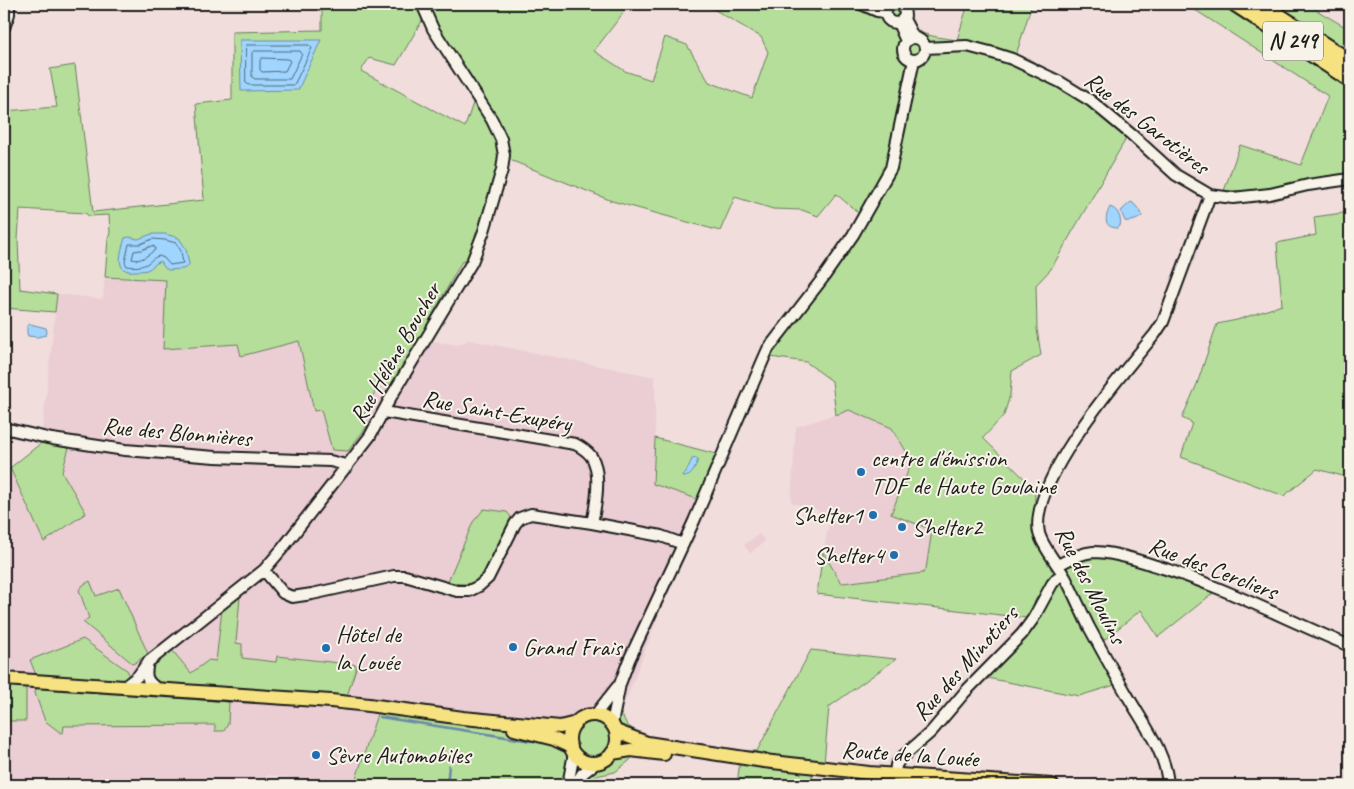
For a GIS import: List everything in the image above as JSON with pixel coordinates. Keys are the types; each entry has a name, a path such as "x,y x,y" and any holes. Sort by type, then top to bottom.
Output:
{"highway":[{"name":"N 249","path":"1236,4 1350,79"},
{"name":"N 249","path":"1260,4 1350,62"}],"main road":[{"path":"4,679 369,705 462,718 560,727 576,723"},
{"path":"462,718 554,739 573,750 584,761 597,762 603,761 612,753 617,742 614,727 607,719 595,715 581,718 570,734 573,750"},
{"name":"Route de la Louée","path":"614,727 647,743 764,761 895,775 1052,785"},
{"name":"Route de la Louée","path":"612,753 631,750 708,758 764,761"}],"street":[{"path":"4,28 9,14 9,4"},
{"name":"Rue Hélène Boucher","path":"124,687 138,676 148,662 264,570 282,549 370,436 391,397 472,262 484,231 502,170 504,155 501,140 495,126 433,28 422,4"},
{"path":"861,4 877,11 889,8"},
{"path":"899,4 905,10 901,21 910,40"},
{"path":"889,8 886,18 888,21 891,23 901,21"},
{"path":"917,38 923,42 925,48 924,55 918,60 910,60 905,55 903,48 910,40 917,38"},
{"name":"Rue des Garotières","path":"925,48 967,46 1012,59 1060,82 1091,101 1176,175 1210,195 1233,198 1270,194 1308,185 1350,179"},
{"path":"614,727 620,684 629,660 683,544 768,349 823,278 853,235 891,168 914,60"},
{"name":"Rue des Moulins","path":"1168,785 1168,776 1157,746 1104,654 1061,570 1043,543 1039,534 1039,514 1048,486 1072,441 1163,322 1210,195"},
{"name":"Rue Saint-Exupéry","path":"384,412 575,444 584,449 591,457 596,468 597,489 592,523"},
{"name":"Rue des Blonnières","path":"4,428 52,439 125,450 215,457 330,461 347,467"},
{"path":"264,570 283,593 292,597 394,576 405,576 457,591 469,590 479,586 488,578 515,524 520,518 531,514 661,536 683,544"},
{"name":"Rue des Cercliers","path":"1061,570 1074,557 1084,553 1110,554 1142,561 1200,580 1350,646"},
{"name":"Rue des Minotiers","path":"895,775 896,765 900,758 931,732 965,692 1022,634 1033,619 1061,570"},
{"path":"148,662 147,679 158,689"},
{"path":"595,715 620,684"},
{"path":"568,785 573,750"},
{"path":"575,785 582,774 597,762"}],"shaded area":[{"path":"105,277 166,280 164,349 238,344 241,356 299,341 314,411 321,410 361,421 381,379 393,387 425,330 431,333 430,341 458,345 469,340 655,377 653,483 707,503 675,572 621,713 588,712 562,726 381,702 354,785 267,775 266,785 4,785 4,721 26,721 4,684 4,471 10,468 44,542 86,513 62,472 69,448 41,443 57,294 103,299"},
{"path":"849,410 892,428 912,461 891,514 932,530 926,569 923,573 843,583 823,552 831,516 817,512 818,510 803,504 802,506 791,502 796,427"},
{"path":"759,534 765,541 750,553 744,545"}],"green space":[{"path":"322,4 630,4 594,51 625,71 651,80 665,37 687,45 709,82 752,98 768,52 761,37 705,4 911,4 910,20 914,28 931,36 957,40 968,4 994,4 1011,10 1013,4 1032,4 1016,55 1027,58 1100,100 1133,132 1127,137 1051,269 1036,285 1037,329 1041,355 1012,371 1010,395 1004,415 983,438 1035,489 1034,536 1050,564 1051,570 1085,559 1109,557 1150,566 1217,590 1158,637 1141,610 1095,647 1115,685 1079,696 987,678 985,666 1027,618 817,594 823,552 843,583 923,573 926,569 932,530 891,514 912,461 892,428 849,410 836,415 832,381 806,362 770,357 844,257 866,219 836,194 818,216 802,210 773,209 735,197 720,231 612,201 510,160 475,267 462,261 393,387 381,379 361,421 368,425 348,451 332,450 321,410 314,411 299,341 241,356 238,344 163,349 166,280 105,277 110,233 109,215 89,216 85,213 20,209 18,239 20,289 57,294 55,312 4,308 4,111 57,107 50,69 75,65 93,212 204,200 196,104 232,100 232,32 322,30","holes":["423,19 475,97 465,127 361,71 369,58 396,65"]},
{"path":"1186,4 1219,4 1350,89 1350,175 1306,180 1259,190 1224,191 1240,145 1301,165 1328,96"},
{"path":"1274,4 1306,4 1350,29 1350,54"},
{"path":"1350,212 1350,478 1317,469 1284,496 1181,457 1192,423 1182,418 1197,384 1217,324 1237,320 1282,305 1277,243 1316,235 1314,217"},
{"path":"655,438 716,454 697,499 653,484"},
{"path":"41,443 69,448 62,472 86,513 44,542 10,468"},
{"path":"484,509 507,512 511,517 484,575 476,581 467,584 448,581 473,522"},
{"path":"90,581 96,596 119,588 148,654 133,664 83,622 89,618 79,590"},
{"path":"240,597 236,643 242,644 242,658 276,662 277,656 357,665 347,696 156,682 152,673 153,663 172,650 191,673 209,660 216,661 222,610"},
{"path":"83,639 128,671 128,678 119,680 36,675 30,660"},
{"path":"811,650 896,659 829,707 824,763 813,762 812,785 737,785 741,751 757,751"},
{"path":"4,684 26,685 26,721 4,721"},
{"path":"36,687 229,702 228,724 224,731 215,731 215,725 64,726 63,733 61,733 45,721 35,693"},
{"path":"381,702 562,726 588,712 621,713 627,725 649,740 629,761 615,772 596,776 588,785 354,785"}],"water":[{"path":"240,40 321,40 298,90 241,91"},
{"path":"1131,202 1141,212 1142,216 1138,219 1125,221 1121,212"},
{"path":"1110,207 1120,217 1120,226 1117,228 1109,226 1106,221"},
{"path":"152,234 165,234 179,238 186,249 189,266 183,269 168,270 160,261 147,270 128,271 124,269 120,260 125,238 138,239"},
{"path":"30,324 46,328 46,335 28,336 27,326"},
{"path":"692,459 698,460 693,471 686,477 683,477 682,475 686,472"}],"waterway":[{"path":"380,717 531,741"},
{"path":"447,785 449,766"}],"place":[{"name":"centre d'émission TDF de Haute Goulaine","path":"861,472"},
{"name":"Shelter1","path":"873,515"},
{"name":"Shelter2","path":"902,527"},
{"name":"Shelter4","path":"894,555"},
{"name":"Grand Frais","path":"513,647"},
{"name":"Hôtel de la Louée","path":"326,648"},
{"name":"Sèvre Automobiles","path":"316,755"}]}
